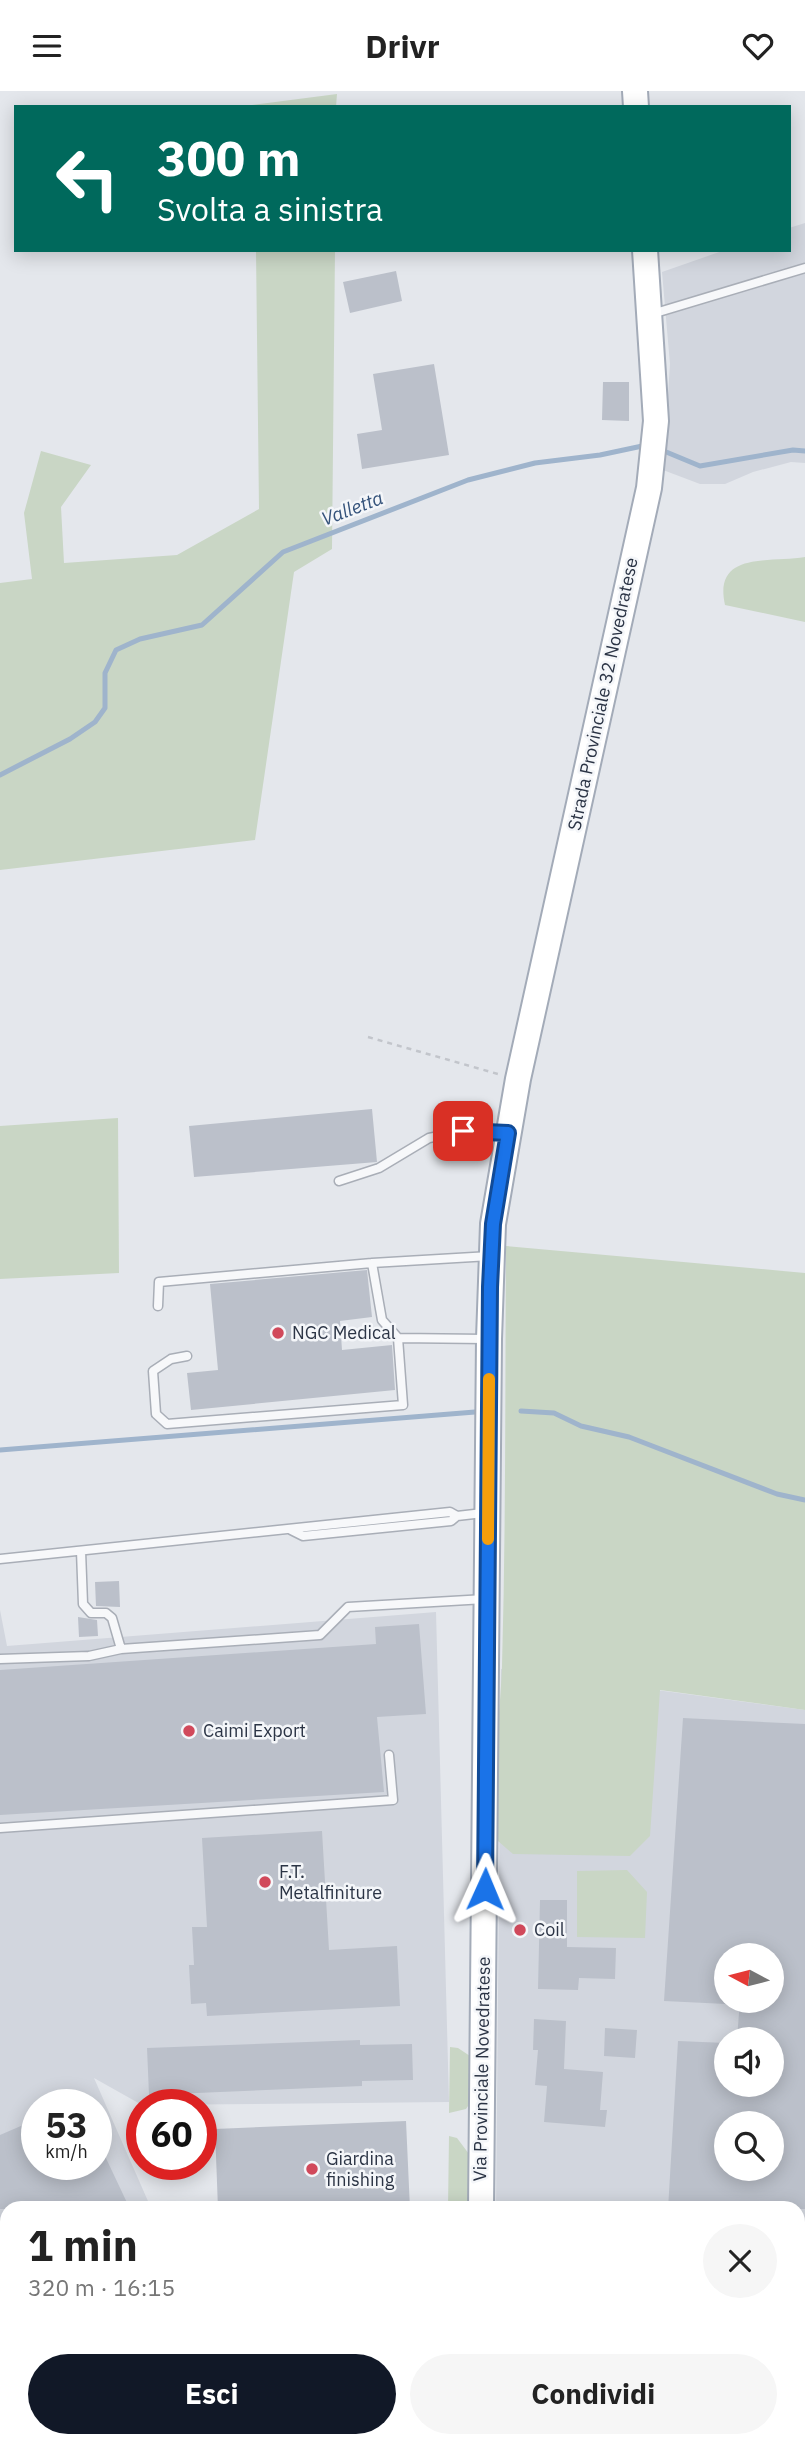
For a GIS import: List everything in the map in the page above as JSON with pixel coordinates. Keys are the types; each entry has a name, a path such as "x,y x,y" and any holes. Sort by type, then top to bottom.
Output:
{"main road":[{"name":"Strada Provinciale 32 Novedratese","path":"508,1133 649,488 656,421 645,252"},
{"name":"Via Provinciale Novedratese","path":"481,2201 489,1339 493,1224 508,1133"}],"lane":[{"path":"649,314 805,268"},
{"path":"339,1181 379,1168 429,1138 463,1131 508,1133"},
{"path":"158,1305 159,1282 372,1263 492,1256"},
{"path":"187,1356 171,1359 153,1371 156,1414 167,1425 403,1405 398,1338 382,1320 372,1263"},
{"path":"398,1338 489,1339"},
{"path":"0,1559 450,1512 457,1516 488,1513"},
{"path":"81,1551 83,1604 91,1613 106,1613 112,1618 121,1649"},
{"path":"0,1659 89,1656 121,1649 320,1635 348,1607 487,1599"},
{"path":"0,1828 393,1801 389,1755"}],"path":[{"path":"368,1037 518,1079"}],"shaded area":[{"path":"805,223 805,463 791,462 753,472 725,484 700,484 663,470 670,364 662,272 719,252 791,252 791,227"},
{"path":"0,1610 7,1646 436,1612 449,2102 217,2104 217,2089 126,2089 126,2096 94,2078 99,2089 21,2089 21,2180 112,2180 112,2119 126,2151 126,2180 139,2180 148,2201 0,2201"},
{"path":"501,1669 805,1710 805,2201 496,2201"}],"green space":[{"path":"337,94 336,105 252,105"},
{"path":"256,252 335,252 332,549 294,572 255,840 0,870 0,583 32,579 24,513 41,451 91,465 61,507 64,563 177,555 259,509"},
{"path":"805,557 805,622 725,605 724,588 727,576 736,568 747,563"},
{"path":"118,1118 119,1273 0,1279 0,1126"},
{"path":"506,1246 805,1273 805,1710 660,1690 650,1836 630,1856 513,1854 498,1841 495,1775 503,1613"},
{"path":"627,1870 647,1892 645,1938 577,1937 577,1871"},
{"path":"450,2047 458,2048 470,2056 470,2103 466,2109 449,2113"},
{"path":"449,2136 457,2138 469,2154 468,2201 448,2201"}],"building":[{"path":"396,271 402,301 350,313 343,282"},
{"path":"434,364 449,455 362,469 357,434 382,430 373,374"},
{"path":"603,382 629,382 629,421 602,420"},
{"path":"372,1109 377,1162 194,1177 189,1126"},
{"name":"NGC Medical","path":"367,1270 372,1317 340,1321 342,1350 392,1345 395,1390 191,1410 187,1373 218,1370 210,1284"},
{"path":"119,1581 120,1607 96,1606 95,1582"},
{"path":"78,1617 97,1620 98,1636 79,1637"},
{"name":"Caimi Export","path":"419,1624 426,1714 377,1717 384,1792 0,1815 0,1670 376,1644 375,1627"},
{"path":"683,1718 805,1724 805,2201 668,2201 678,2041 714,2042 714,2097 784,2097 784,2027 738,2027 739,2013 784,2013 784,1943 714,1943 714,2003 664,2001"},
{"name":"F.T. Metalfiniture","path":"322,1831 329,1950 397,1946 400,2006 207,2016 206,2003 191,2004 189,1965 194,1965 192,1927 207,1927 202,1838"},
{"path":"540,1900 567,1900 567,1947 616,1948 615,1979 579,1978 578,1990 538,1989"},
{"path":"534,2019 566,2021 564,2069 603,2072 600,2110 607,2110 605,2127 544,2122 547,2086 535,2085 538,2050 533,2050"},
{"path":"605,2028 637,2030 635,2058 604,2056"},
{"path":"360,2040 360,2045 412,2044 413,2080 362,2081 362,2086 217,2092 217,2089 149,2089 147,2048"},
{"name":"Giardina finishing","path":"406,2121 410,2201 218,2201 217,2129"},
{"path":"21,2126 21,2180 112,2180 112,2171 126,2201 0,2201 0,2135"}],"waterway":[{"name":"Valletta","path":"0,775 70,739 95,722 105,708 105,673 116,650 140,639 202,625 283,552 468,480 535,463 600,455 647,445"},
{"name":"Valletta","path":"659,449 700,466 793,450 805,451"},
{"path":"521,1411 554,1413 581,1426 629,1437 777,1494 805,1500"},
{"path":"0,1450 475,1412"}],"slow traffic":[{"path":"488,1539 489,1379"}],"place":[{"name":"NGC Medical","path":"278,1333"},
{"name":"Caimi Export","path":"189,1731"},
{"name":"F.T. Metalfiniture","path":"265,1882"},
{"name":"Coil","path":"520,1930"},
{"name":"Giardina finishing","path":"312,2169"}],"route":[{"path":"463,1131 508,1133 493,1224 490,1287 485,1889"}]}
